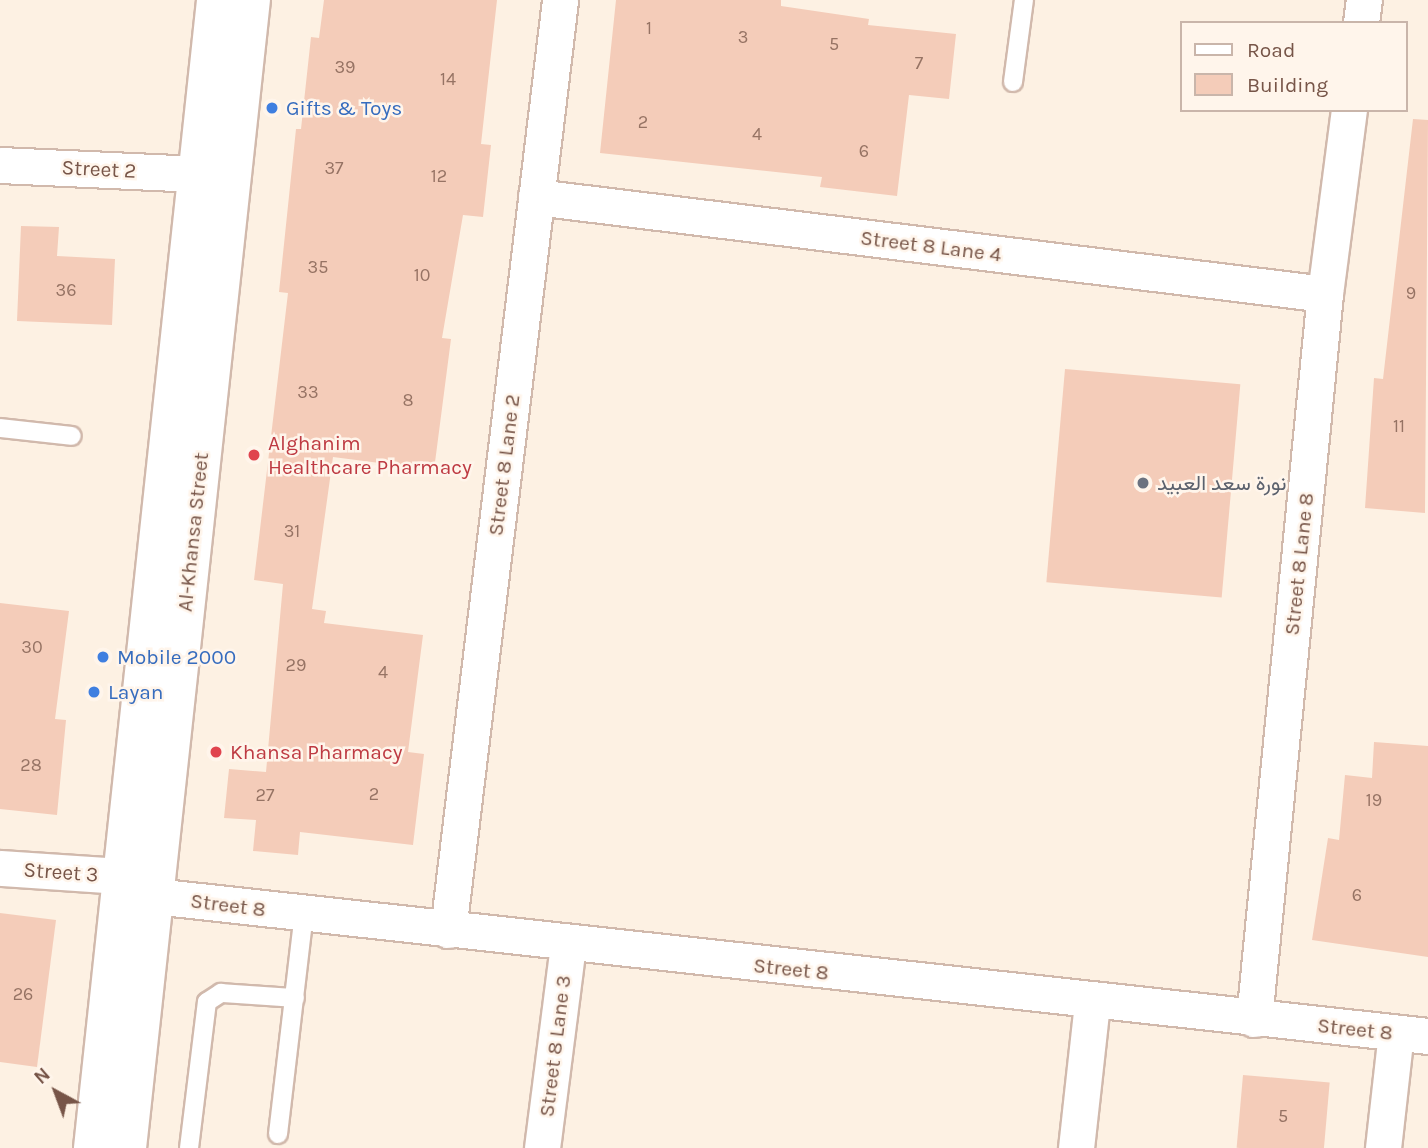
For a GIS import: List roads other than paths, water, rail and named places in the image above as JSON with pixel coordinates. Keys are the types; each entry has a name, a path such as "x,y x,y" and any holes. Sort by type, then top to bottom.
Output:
{"street":[{"name":"Al-Khansa Street","path":"93,1148 216,0"},
{"name":"Al-Khansa Street","path":"127,1148 251,0"},
{"name":"Street 8 Lane 2","path":"447,930 560,0"},
{"path":"1361,21 1364,0"},
{"name":"Street 8 Lane 8","path":"1254,1019 1325,294 1349,112"},
{"name":"Street 2","path":"0,164 197,174"},
{"name":"Street 8 Lane 4","path":"536,197 1325,294"},
{"name":"Street 3","path":"0,868 122,876"},
{"name":"Street 8","path":"154,896 1092,1002 1412,1034"},
{"name":"Street 8 Lane 3","path":"542,1148 568,944"},
{"path":"1076,1148 1092,1002"},
{"path":"1383,1148 1412,1034"}],"lane":[{"path":"1013,82 1024,0"},
{"path":"0,428 72,436"},
{"path":"278,1134 304,914"},
{"path":"189,1148 206,1002 221,993 295,998"}],"place":[{"name":"Gifts & Toys","path":"272,108"},
{"name":"Alghanim Healthcare Pharmacy","path":"254,455"},
{"name":"نورة سعد العبيد","path":"1143,483"},
{"name":"Mobile 2000","path":"103,657"},
{"name":"Layan","path":"94,692"},
{"name":"Khansa Pharmacy","path":"216,752"}]}
